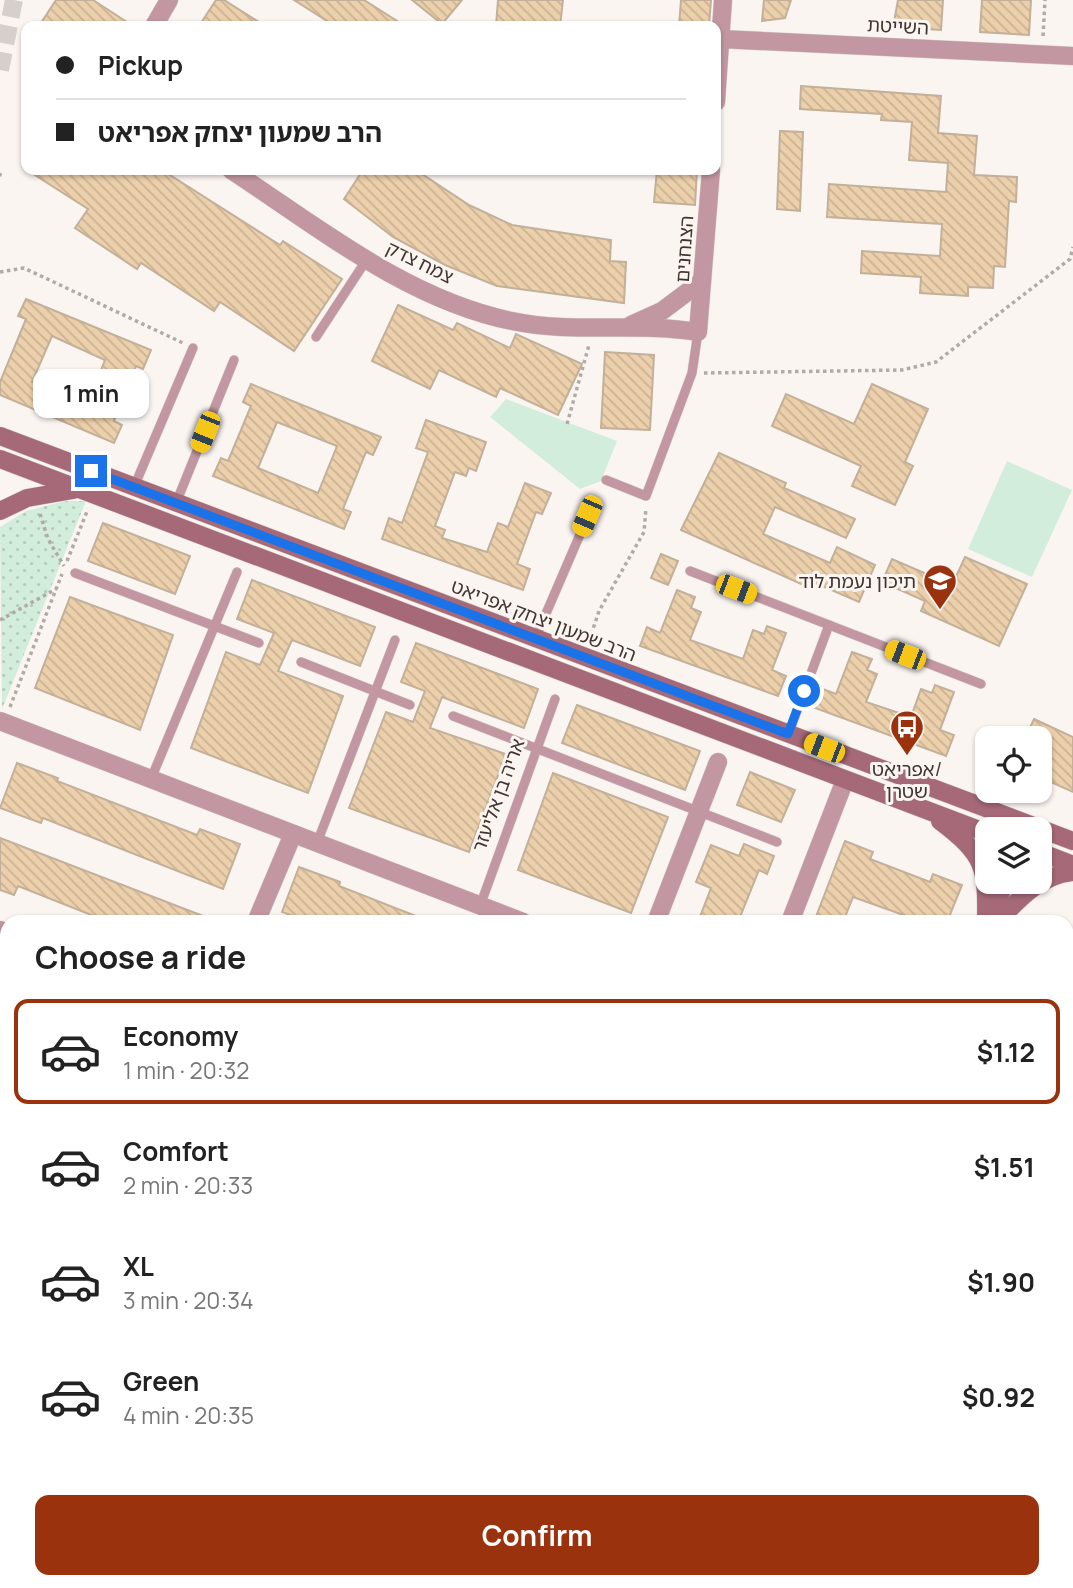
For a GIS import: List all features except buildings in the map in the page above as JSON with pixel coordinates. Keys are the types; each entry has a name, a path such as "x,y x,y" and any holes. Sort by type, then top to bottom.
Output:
{"street":[{"path":"157,21 169,0"},
{"path":"721,26 723,0"},
{"name":"השייטת","path":"721,39 1073,56"},
{"name":"צמח צדק","path":"240,175 367,259 423,289 474,310 511,321 594,328 698,332"},
{"name":"הצנחנים","path":"698,332 711,175"},
{"name":"צמח צדק","path":"613,328 644,321 702,281"},
{"path":"6,438 0,460 975,828"},
{"name":"הרב שמעון יצחק אפריאט","path":"6,438 788,734 1000,817"},
{"path":"0,511 34,496 75,490 90,494"},
{"path":"1,725 151,779 504,915"},
{"path":"659,915 718,762"},
{"path":"793,915 845,780"},
{"path":"926,810 965,840 982,861 988,915"},
{"path":"259,915 293,834"},
{"name":"הרב שמעון יצחק אפריאט","path":"1052,835 1073,842"},
{"path":"1052,857 1073,865"},
{"path":"1004,915 1048,877 1073,872"},
{"path":"991,915 1000,894"}],"lane":[{"path":"316,337 367,259"},
{"path":"607,480 646,496 692,373 698,332"},
{"path":"134,487 192,348"},
{"path":"176,503 234,360"},
{"path":"535,639 587,516"},
{"path":"690,571 981,684"},
{"path":"151,779 237,572"},
{"path":"75,573 259,643"},
{"path":"788,734 829,625"},
{"path":"317,843 395,640"},
{"path":"301,662 410,705"},
{"name":"אריה בן אליעזר","path":"480,906 555,699"},
{"path":"453,716 778,842"}],"path":[{"path":"1041,54 1045,0"},
{"path":"0,173 0,180"},
{"path":"692,373 902,370 936,362 1070,259 1073,247"},
{"path":"0,272 24,268 192,348"},
{"path":"567,424 594,328"},
{"path":"1,725 57,588 90,494"},
{"path":"34,496 48,539 65,567"},
{"path":"584,657 599,611 644,532 646,496"},
{"path":"0,620 57,588"}],"green space":[{"path":"506,399 617,441 601,481 580,489 490,417"},
{"path":"1007,461 1072,490 1032,577 968,549"},
{"path":"65,501 86,501 2,709 0,527 26,511"}],"tunnel":[{"path":"0,70 14,0"}],"place":[{"name":"תיכון נעמת לוד","path":"940,611"},
{"name":"אפריאט/ שטרן","path":"907,757"}],"route":[{"path":"91,471 788,734 804,691"}]}
